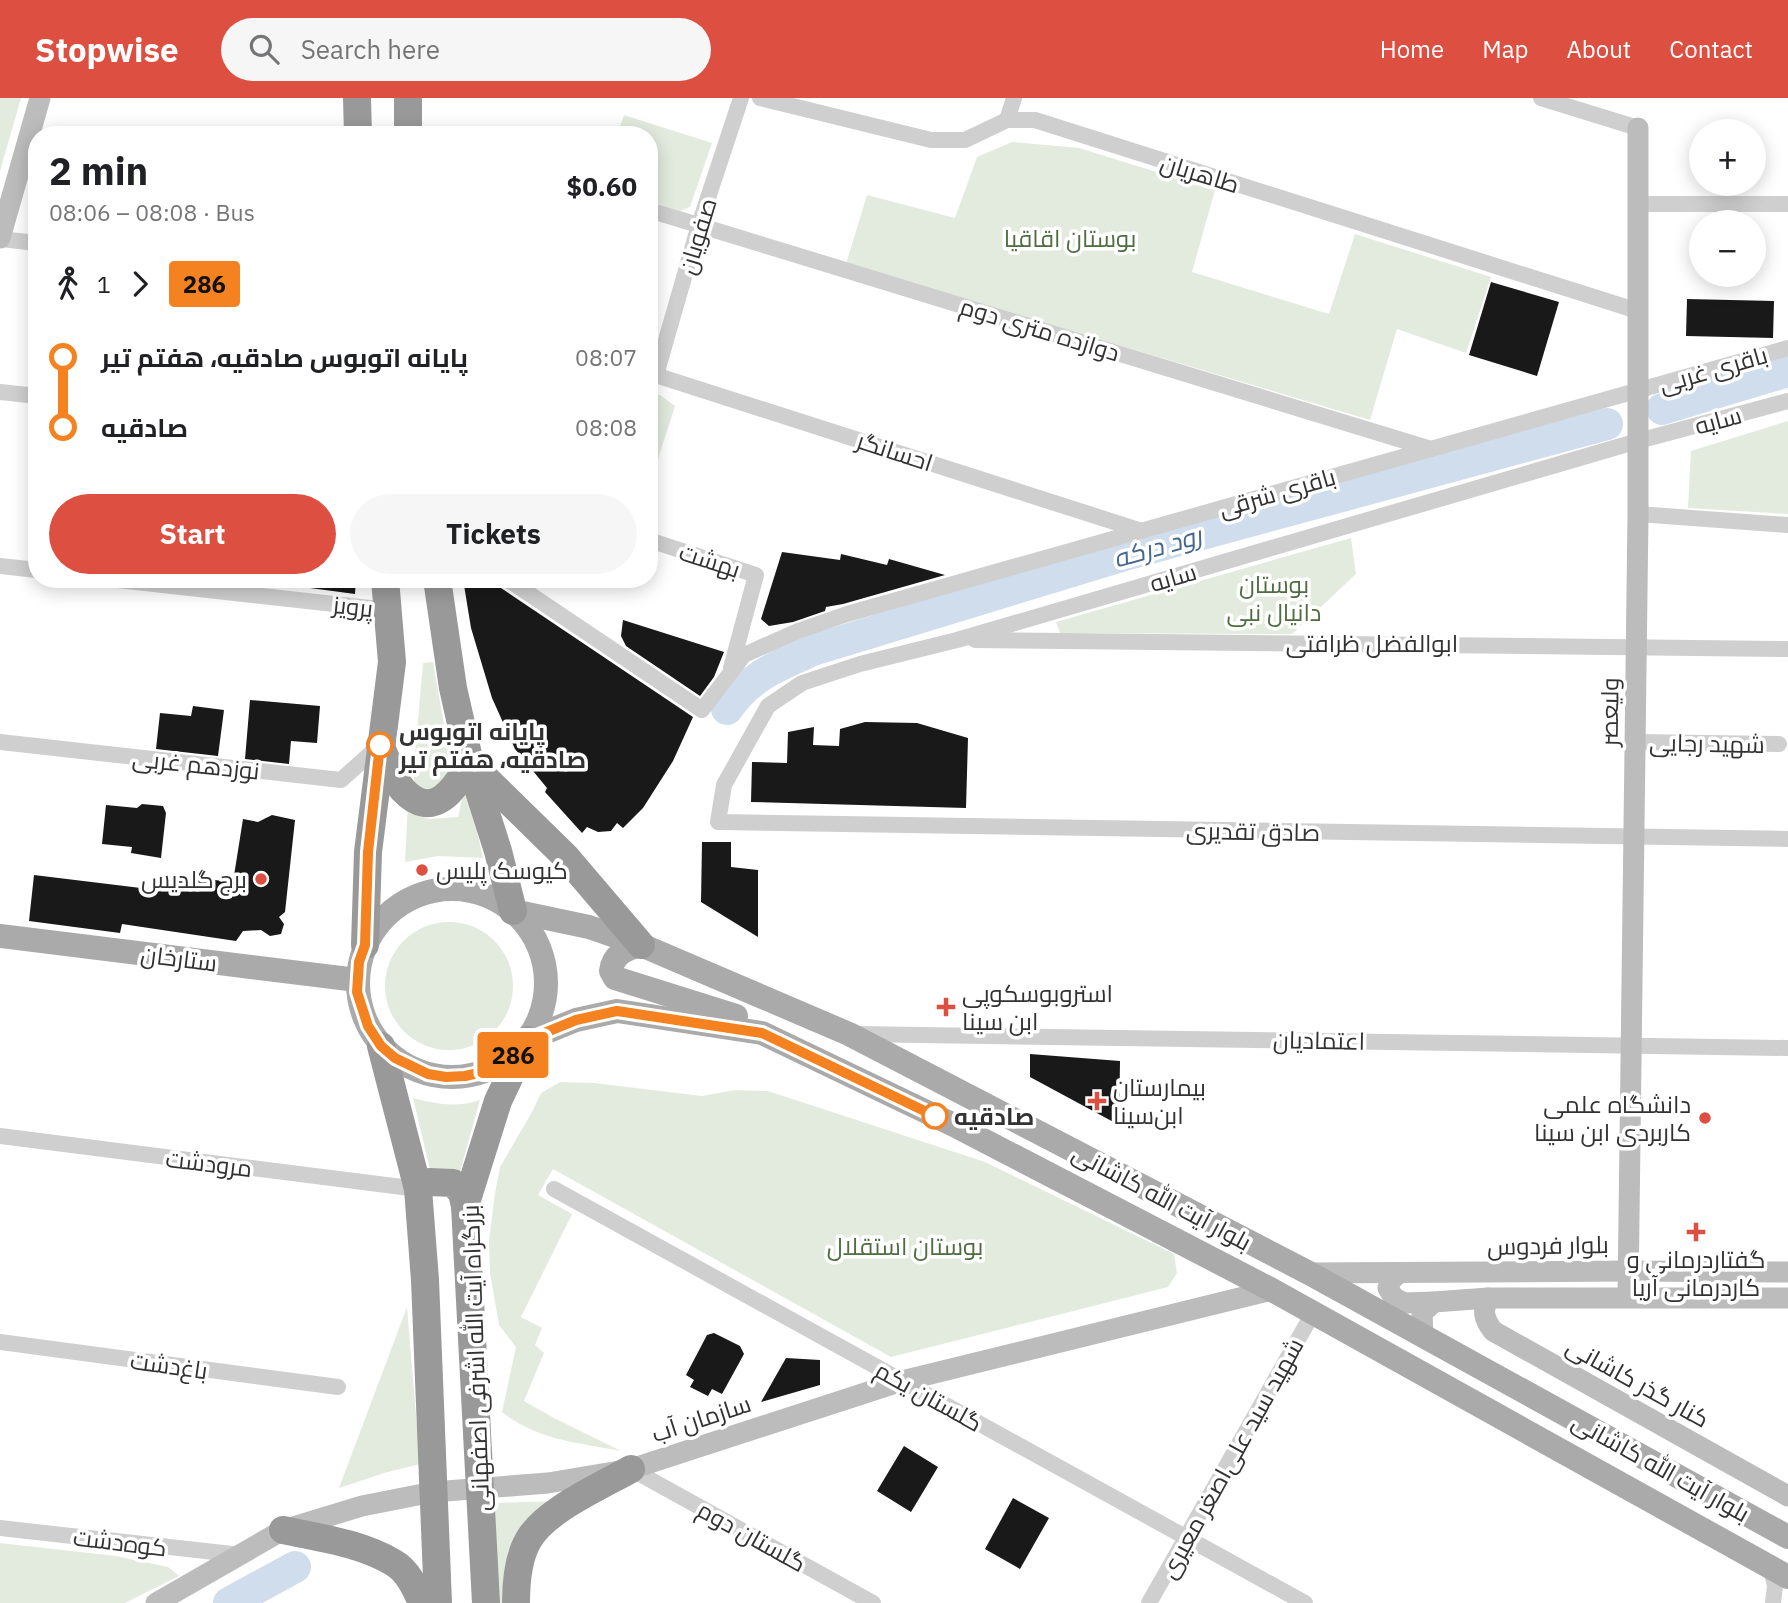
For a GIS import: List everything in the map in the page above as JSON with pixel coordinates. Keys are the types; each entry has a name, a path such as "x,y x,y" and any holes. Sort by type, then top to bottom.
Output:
{"highway":[{"path":"357,98 358,126"},
{"path":"408,98 408,126"},
{"path":"365,945 368,852 392,662 386,588"},
{"path":"438,588 453,688 470,764 495,840 513,911"},
{"path":"380,745 403,790 416,799 432,803 445,798 451,792 470,764"},
{"path":"470,764 566,857 640,945"},
{"name":"بزرگراه آیت الله اشرفی اصفهانی","path":"486,1603 465,1206 498,1101 527,1040"},
{"name":"بزرگراه آیت الله اشرفی اصفهانی","path":"381,1046 418,1189 425,1280 438,1603"},
{"path":"418,1189 429,1182 453,1183 461,1193 465,1206"},
{"path":"516,1603 516,1585 528,1540 547,1518 631,1469"},
{"path":"283,1530 347,1543 396,1563 410,1579 422,1603"}],"main road":[{"path":"32,126 40,98"},
{"name":"ولیعصر","path":"1628,1297 1638,514 1638,128"},
{"path":"0,238 28,140"},
{"path":"464,889 478,892 513,911 523,920 538,944 546,971 547,985 542,1012 527,1040 499,1065 483,1072 446,1077 419,1071 395,1058 381,1046 363,1015 357,980 365,945 379,922 399,904 437,890 464,889"},
{"name":"بلوار آیت الله کاشانی","path":"513,911 589,928 640,945 849,1034 1308,1273 1788,1537"},
{"name":"ستارخان","path":"0,936 357,980"},
{"path":"640,945 626,949 615,958 611,971 615,978 737,1016 762,1033"},
{"name":"بلوار آیت الله کاشانی","path":"527,1040 576,1020 617,1011 762,1033 958,1127 1272,1290 1780,1572"},
{"path":"1399,1273 1391,1280 1388,1288 1394,1298 1405,1303 1488,1298 1783,1300 1781,1272"},
{"name":"بلوار فردوس","path":"1308,1273 1781,1272"},
{"name":"سازمان آب","path":"156,1603 283,1530 362,1506 434,1492 548,1483 631,1469 902,1381 1272,1290"},
{"name":"کنار گذر کاشانی","path":"1488,1298 1483,1309 1486,1322 1493,1331 1788,1496"},
{"path":"1423,1335 1422,1313 1434,1302"}],"street":[{"name":"صفویان","path":"658,358 741,98"},
{"name":"طاهریان","path":"760,98 931,140 965,140 1007,120 1035,120 1638,311"},
{"path":"1007,120 1014,98"},
{"path":"1541,98 1638,128"},
{"path":"1638,204 1788,204"},
{"name":"دوازده متری دوم","path":"658,213 1431,449"},
{"path":"0,238 28,242"},
{"name":"باقری غربی","path":"1638,390 1788,348"},
{"name":"احسانگر","path":"658,376 1142,531"},
{"name":"باقری شرقی","path":"520,588 702,710 744,655 798,631 847,614 1638,390"},
{"path":"0,392 28,395"},
{"name":"سایه","path":"718,822 724,785 768,706 802,682 859,664 957,640 1638,441 1788,401"},
{"path":"1638,514 1788,525"},
{"name":"بهشت","path":"658,543 756,575 730,670"},
{"path":"0,566 28,569"},
{"name":"پرویز","path":"190,588 388,610"},
{"name":"ابوالفضل ظرافتی","path":"957,640 1788,649"},
{"name":"نوزدهم غربی","path":"0,742 341,779 380,745"},
{"name":"شهید رجایی","path":"1635,742 1779,744"},
{"name":"صادق تقدیری","path":"718,822 1788,839"},
{"name":"اعتمادیان","path":"849,1034 1788,1048"},
{"name":"مرودشت","path":"0,1136 418,1189"},
{"name":"گلستان یکم","path":"554,1189 1305,1603"},
{"name":"شهید سید علی‌اصغر معیری","path":"1149,1603 1313,1312"},
{"name":"باغ‌دشت","path":"0,1342 338,1387"},
{"name":"گلستان دوم","path":"631,1469 873,1603"},
{"name":"کوه‌دشت","path":"0,1528 241,1555"},
{"path":"1773,1603 1774,1586 1780,1572"}],"green space":[{"path":"0,98 21,98 0,171"},
{"path":"624,115 712,143 690,207 680,211 658,204 658,126 620,126"},
{"name":"بوستان اقاقیا","path":"1012,142 1079,148 1215,190 1192,272 1329,314 1355,234 1491,277 1466,353 1397,329 1370,420 846,264 867,195 955,218 977,157"},
{"path":"658,395 675,406 658,459"},
{"path":"1788,421 1788,514 1688,508 1691,451"},
{"name":"بوستان دانیال نبی","path":"1351,538 1356,574 1292,634 1060,633 1056,622"},
{"path":"433,662 451,775 436,792 421,789 414,781 423,663"},
{"path":"466,782 483,858 438,856 405,862 408,803 417,815 429,819 458,817"},
{"path":"449,922 474,926 495,940 509,961 513,986 509,1011 495,1032 474,1046 449,1050 424,1046 403,1032 389,1011 385,986 389,961 403,940 424,926"},
{"name":"بوستان استقلال","path":"560,1082 594,1083 702,1096 735,1090 768,1091 985,1162 1174,1254 1177,1273 1168,1287 891,1357 553,1169 538,1195 572,1214 521,1317 542,1328 535,1345 544,1353 524,1401 621,1451 544,1435 502,1412 516,1347 499,1325 490,1273 489,1241 500,1167 541,1093"},
{"path":"413,1098 446,1104 480,1100 458,1179 432,1178"},
{"path":"407,1307 420,1464 339,1488"},
{"path":"564,1501 552,1508 513,1603 497,1603 493,1503"},
{"path":"0,1543 116,1556 168,1567 179,1576 125,1603 0,1603"}],"building":[{"path":"1491,282 1559,302 1537,376 1469,355"},
{"path":"1687,299 1774,301 1773,338 1686,336"},
{"path":"782,552 840,560 841,554 887,565 889,559 945,575 826,607 825,611 793,622 769,626 761,619"},
{"path":"310,588 355,588 355,594"},
{"path":"464,588 501,588 693,717 673,761 643,808 623,828 617,823 611,831 598,832 587,827 582,833 545,792 547,788 515,749 492,698 471,628"},
{"path":"623,620 724,652 714,677 700,696 626,646 621,636"},
{"path":"250,700 320,706 317,743 291,741 289,764 245,759"},
{"path":"193,706 224,710 218,756 156,749 160,713 191,716"},
{"path":"865,722 917,723 968,738 966,808 751,802 752,762 787,763 788,732 814,727 813,745 839,746 840,729"},
{"path":"142,804 163,806 166,813 161,858 131,853 132,847 102,844 106,805 137,808"},
{"name":"برج گلدیس","path":"272,815 295,820 285,912 279,917 284,924 281,934 270,936 261,930 243,931 236,941 122,924 120,933 29,921 34,875 171,890 178,876 233,882 243,819 258,822"},
{"path":"702,842 731,842 731,867 758,870 758,937 701,902"},
{"name":"بیمارستان ابن‌سینا","path":"1030,1054 1120,1061 1119,1125 1030,1077"},
{"path":"714,1333 740,1346 744,1354 722,1394 712,1389 708,1396 690,1387 694,1380 686,1375 707,1335"},
{"path":"786,1358 820,1360 820,1385 761,1402"},
{"path":"904,1446 938,1467 911,1512 877,1491"},
{"path":"1013,1498 1049,1518 1020,1569 985,1549"}],"waterway":[{"name":"رود درکه","path":"1662,409 1788,371"},
{"name":"رود درکه","path":"727,709 755,680 813,650 1128,554 1607,424"},
{"name":"رود درکه","path":"229,1603 295,1567"}],"bus line":[{"name":"286","path":"380,745 368,852 365,945 359,962 357,992 363,1015 374,1037 395,1058 428,1074 465,1076 499,1065 527,1040 576,1020 617,1011 762,1033 935,1116"}],"place":[{"name":"پایانه اتوبوس صادقیه، هفتم تیر","path":"380,745"},
{"name":"کیوسک پلیس","path":"422,870"},
{"name":"برج گلدیس","path":"261,879"},
{"name":"استروبوسکوپی ابن سینا","path":"946,1007"},
{"name":"بیمارستان ابن‌سینا","path":"1097,1101"},
{"name":"صادقیه","path":"935,1116"},
{"name":"دانشگاه علمی کاربردی ابن سینا","path":"1705,1118"},
{"name":"گفتاردرمانی و کاردرمانی آریا","path":"1696,1232"}]}
